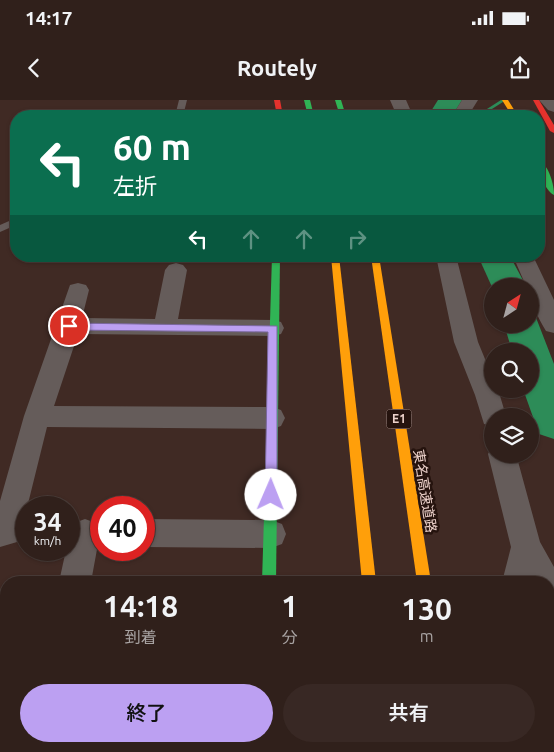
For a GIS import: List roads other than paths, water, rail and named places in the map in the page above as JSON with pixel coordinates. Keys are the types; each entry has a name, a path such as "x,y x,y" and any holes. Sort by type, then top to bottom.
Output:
{"main road":[{"path":"545,116 554,131"},
{"path":"545,174 554,193"},
{"path":"269,576 276,262"},
{"path":"336,262 368,576"},
{"name":"東名高速道路","path":"376,262 423,576"}],"street":[{"path":"547,100 554,107"},
{"path":"447,262 466,342 488,395 491,408"},
{"path":"526,262 554,325"},
{"path":"165,327 176,270"},
{"path":"8,536 37,416 69,326 78,290"},
{"path":"69,326 273,328"},
{"path":"37,416 272,418"},
{"path":"504,463 526,547 542,576"},
{"path":"75,576 85,533"},
{"path":"155,533 271,534"},
{"path":"519,576 526,547"}],"waterway":[{"path":"444,110 450,100"},
{"path":"488,110 504,100"},
{"path":"497,262 505,278"},
{"path":"525,333 554,422"}]}
